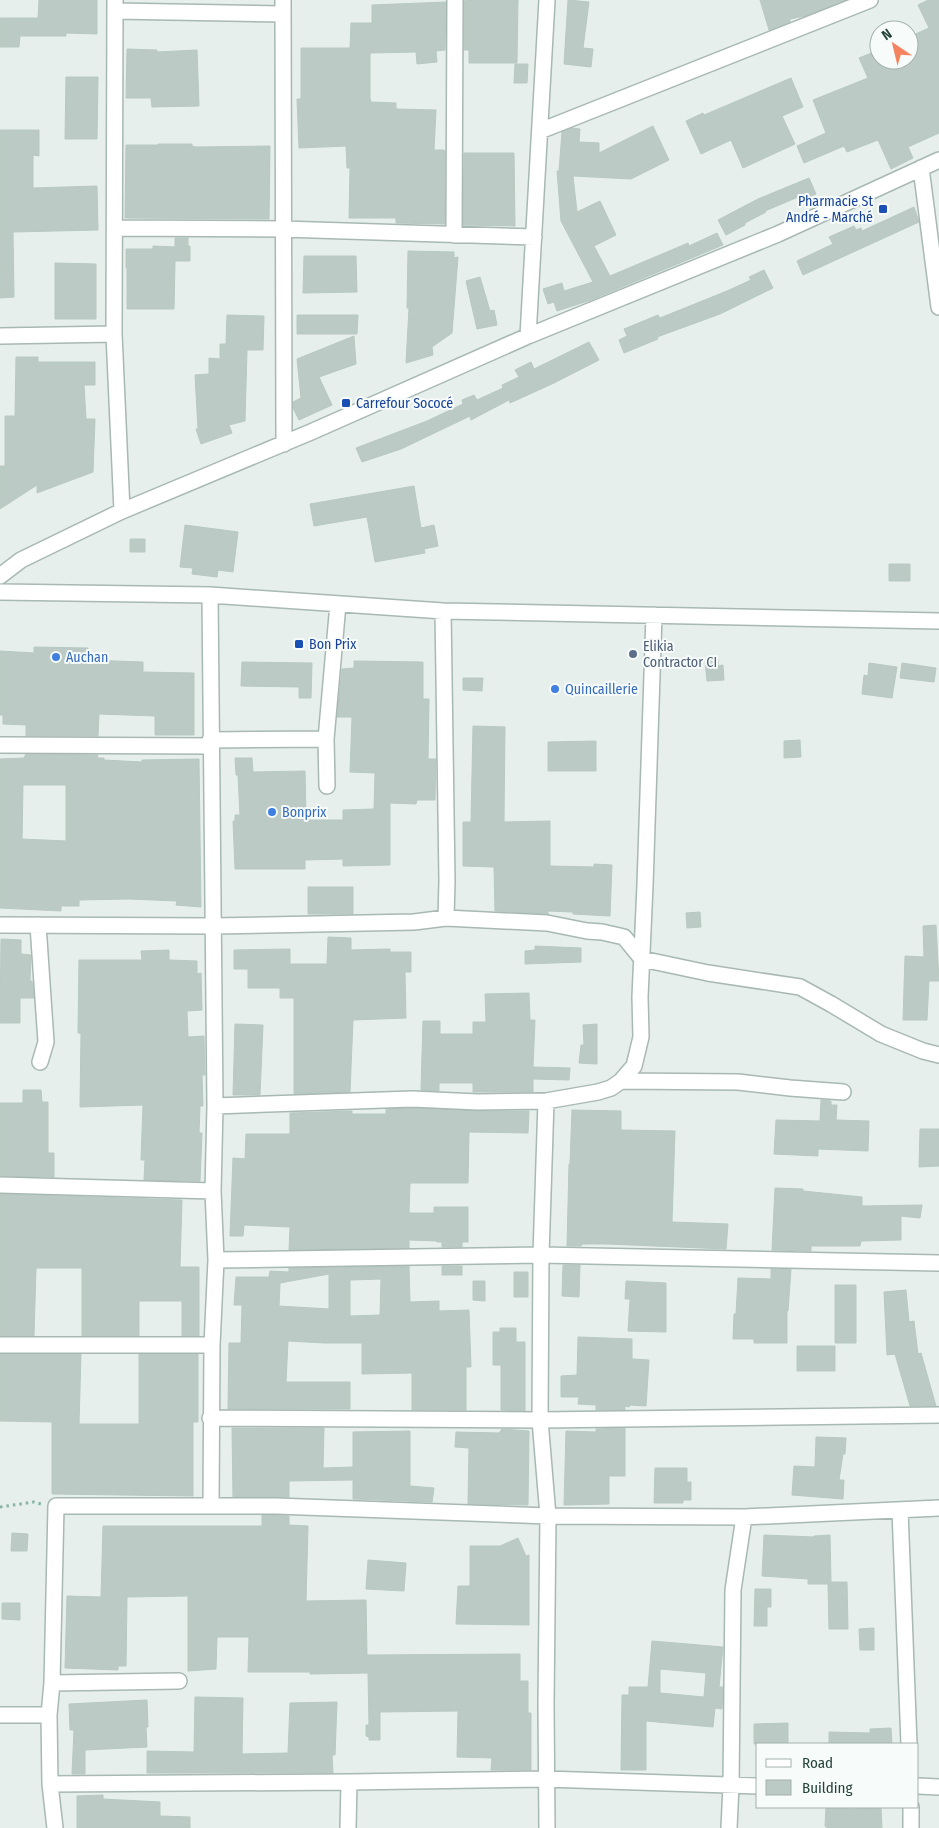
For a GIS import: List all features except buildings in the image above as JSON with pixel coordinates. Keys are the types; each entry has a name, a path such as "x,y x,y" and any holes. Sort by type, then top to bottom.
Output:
{"street":[{"path":"454,234 455,0"},
{"path":"528,336 548,0"},
{"path":"540,131 870,0"},
{"path":"122,511 114,334 115,6 283,7 284,444"},
{"path":"0,576 21,560 122,511 284,444 528,336 778,234 939,160"},
{"path":"922,168 939,307"},
{"path":"115,228 283,229 534,237"},
{"path":"0,336 114,334"},
{"path":"0,592 210,595 443,611 939,621"},
{"path":"210,595 215,1106 213,1191 216,1260 210,1418 211,1505"},
{"path":"327,786 326,739 338,604"},
{"path":"443,611 446,918"},
{"path":"215,1106 412,1099 478,1102 546,1101 598,1092 611,1088 621,1081 634,1066 641,1037 654,615"},
{"path":"0,745 211,743 326,739"},
{"path":"0,925 213,926 414,922 446,918 547,923 624,937 642,959 708,973 800,987 881,1034 923,1051 939,1055"},
{"path":"38,925 46,1042 40,1062"},
{"path":"621,1081 738,1082 844,1092"},
{"path":"546,1101 541,1255 540,1420 548,1516 547,1828"},
{"path":"0,1185 213,1191"},
{"path":"216,1260 541,1255 939,1263"},
{"path":"0,1345 212,1345"},
{"path":"210,1418 540,1420 939,1415"},
{"path":"55,1828 50,1784 49,1716 52,1683 56,1506 276,1506 548,1516 744,1517 939,1508"},
{"path":"900,1510 909,1743"},
{"path":"729,1828 733,1590 744,1517"},
{"path":"52,1683 179,1681"},
{"path":"0,1715 49,1716"},
{"path":"50,1784 546,1779 756,1786"},
{"path":"348,1828 349,1782"},
{"path":"919,1786 939,1787"},
{"path":"911,1808 911,1828"}],"path":[{"path":"0,1507 34,1502 56,1506"}],"place":[{"name":"Pharmacie St André - Marché","path":"883,209"},
{"name":"Carrefour Sococé","path":"346,403"},
{"name":"Bon Prix","path":"299,644"},
{"name":"Elikia Contractor CI","path":"633,654"},
{"name":"Auchan","path":"56,657"},
{"name":"Quincaillerie","path":"555,689"},
{"name":"Bonprix","path":"272,812"}]}
